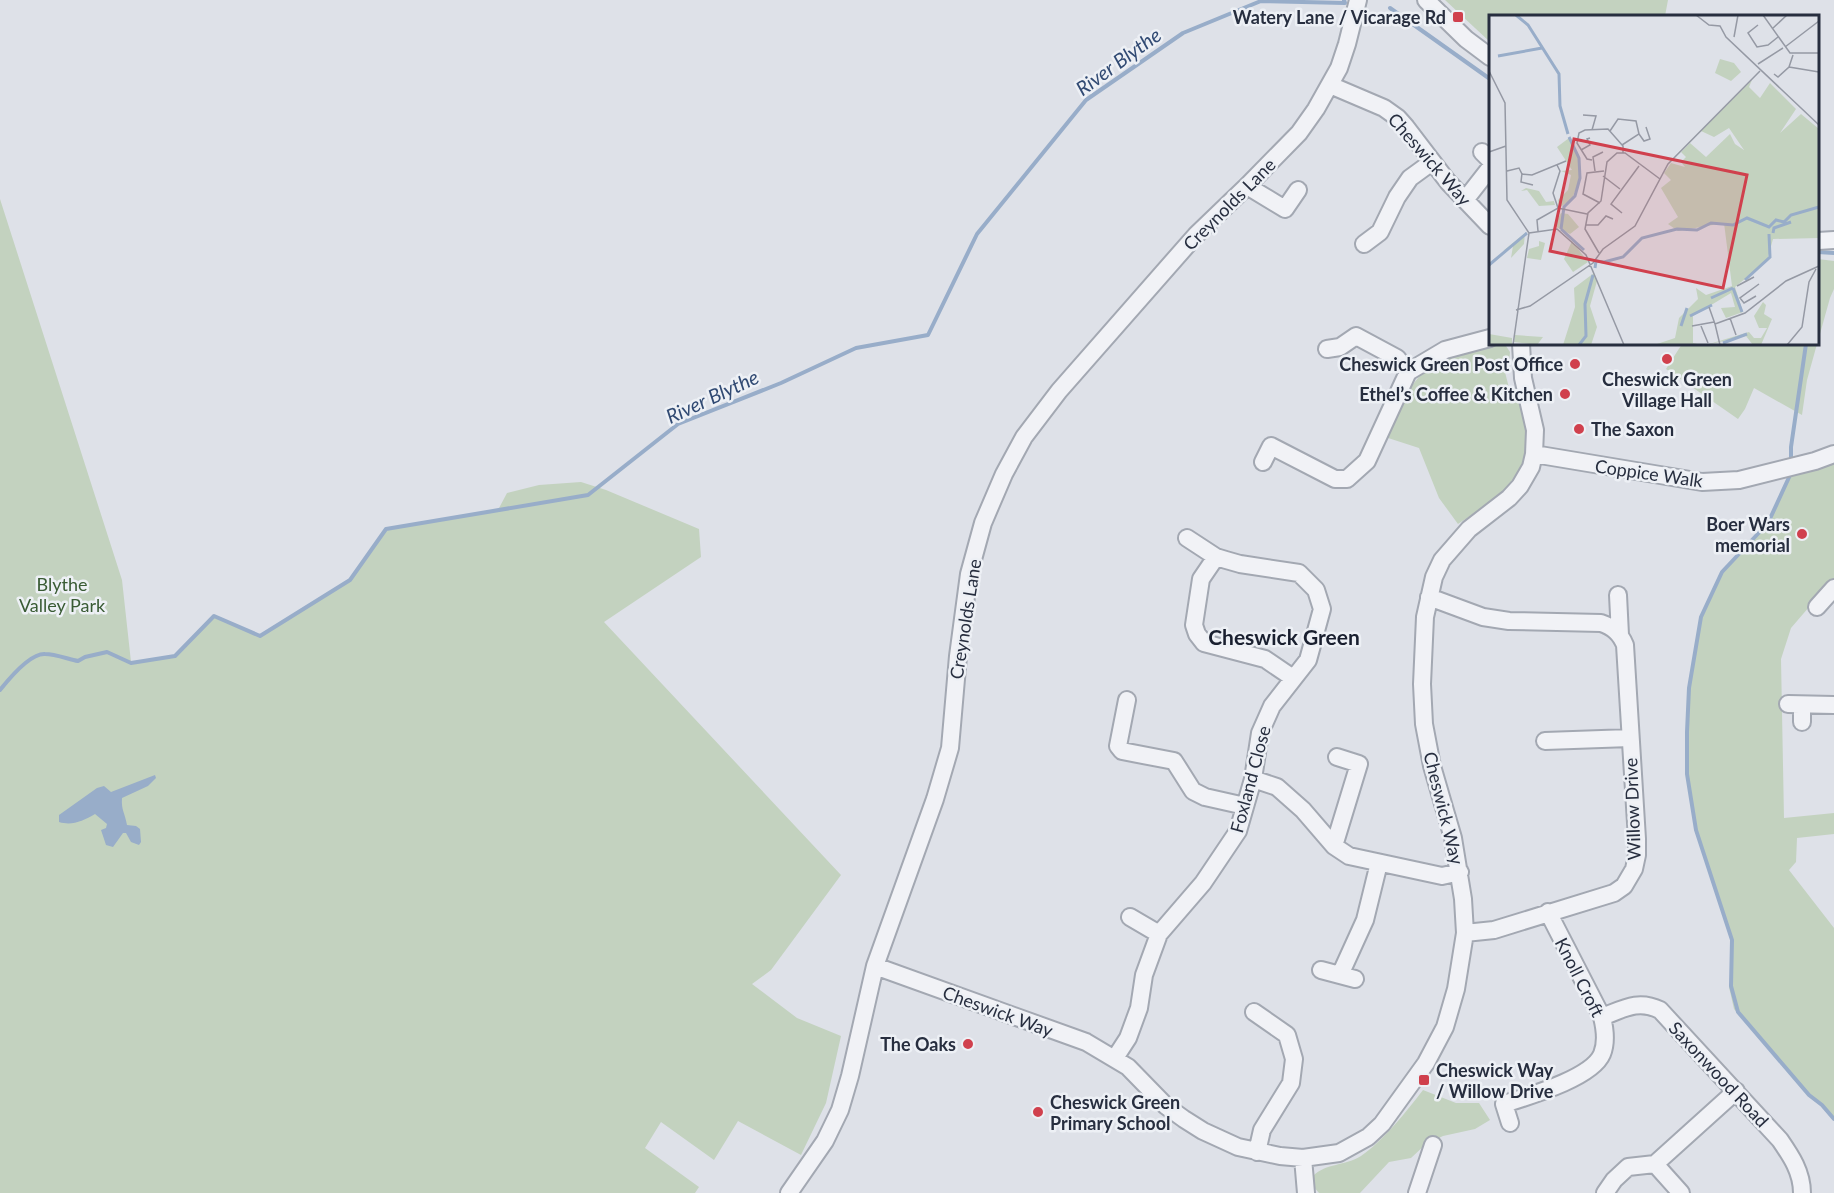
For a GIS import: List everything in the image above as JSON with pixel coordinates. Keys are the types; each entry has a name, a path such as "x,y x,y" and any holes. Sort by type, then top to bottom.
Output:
{"street":[{"name":"Creynolds Lane","path":"789,1193 825,1141 840,1110 875,966 950,748 958,657 969,574 983,523 1004,474 1024,437 1059,391 1196,235 1299,133 1330,85 1347,44 1358,0"},
{"path":"1426,0 1466,39 1489,56"},
{"name":"Cheswick Way","path":"1330,85 1384,108 1406,127 1432,162 1489,224"},
{"path":"1364,244 1380,232 1397,197 1410,178 1432,162"},
{"path":"1466,200 1489,171"},
{"path":"1248,186 1285,209 1298,190"},
{"path":"1819,241 1834,240"},
{"path":"1327,349 1340,347 1356,336 1397,358 1408,372"},
{"path":"1263,462 1271,446 1335,479 1347,479 1367,461 1408,372 1445,350 1489,339"},
{"name":"Cheswick Way","path":"875,966 1086,1042 1128,1067 1167,1106 1184,1119 1222,1141 1257,1152 1303,1158 1339,1153 1368,1137 1382,1124 1426,1063 1445,1027 1456,989 1465,933 1460,872 1454,838 1432,766 1424,724 1425,617 1434,577 1442,560 1469,530 1509,498 1520,486 1531,467 1535,430 1523,378 1521,345"},
{"name":"Coppice Walk","path":"1534,454 1702,482 1739,480 1834,454"},
{"name":"Foxland Close","path":"1116,1058 1128,1038 1139,1008 1144,975 1159,934 1203,883 1239,831 1253,779 1260,733 1272,706 1308,660 1322,609 1316,590 1299,573 1240,564 1216,557 1187,538"},
{"path":"1216,557 1201,579 1194,624 1197,634 1204,643 1265,659 1293,678"},
{"path":"1817,607 1832,593"},
{"name":"Willow Drive","path":"1465,933 1494,930 1614,893 1624,886 1634,870 1637,838 1625,645 1620,635 1618,595"},
{"path":"1429,597 1483,617 1509,621 1601,623 1620,635"},
{"path":"1127,700 1118,746 1122,751 1174,761 1193,791 1205,797 1245,806"},
{"path":"1802,722 1795,705 1834,705"},
{"path":"1545,741 1630,738"},
{"path":"1334,846 1359,764 1337,757"},
{"path":"1253,779 1277,787 1303,810 1334,846 1349,856 1442,876 1460,872"},
{"path":"1321,970 1347,977 1365,920 1379,863"},
{"name":"Knoll Croft","path":"1510,1123 1504,1104 1578,1077 1595,1065 1602,1054 1605,1042 1602,1017 1548,912"},
{"path":"1130,917 1159,934"},
{"name":"Saxonwood Road","path":"1602,1017 1637,1004 1647,1004 1660,1010 1765,1123 1791,1156 1799,1173 1802,1193"},
{"path":"1254,1012 1287,1035 1294,1059 1291,1083 1262,1130 1257,1152"},
{"path":"1605,1193 1628,1167 1655,1164 1736,1091"},
{"path":"1417,1193 1433,1145"},
{"path":"1303,1158 1306,1193"},
{"path":"1655,1164 1681,1193"}],"green space":[{"path":"1445,0 1668,0 1665,15 1489,15 1489,41"},
{"name":"Blythe Valley Park","path":"0,199 122,580 131,662 175,656 214,616 261,636 350,580 386,529 498,510 507,493 539,485 581,482 606,490 699,529 701,557 604,622 841,875 771,970 752,984 797,1018 841,1036 826,1103 801,1155 738,1121 714,1160 661,1122 645,1148 699,1187 695,1193 0,1193"},
{"path":"1819,259 1834,261 1834,289 1819,337"},
{"path":"1487,343 1506,346 1510,352 1509,362 1504,368 1511,396 1518,394 1528,433 1528,443 1525,464 1518,478 1493,500 1458,524 1439,498 1419,448 1385,437 1414,382 1432,365 1458,351"},
{"path":"1681,345 1817,345 1807,380 1802,415 1754,388 1738,419 1666,369"},
{"path":"1834,462 1834,578 1791,628 1781,659 1784,818 1834,813 1834,834 1797,838 1796,862 1789,870 1834,928 1834,1121 1821,1106 1809,1097 1734,1009 1729,987 1733,969 1732,940 1696,830 1687,774 1687,732 1689,688 1701,617 1713,588 1722,572 1768,523 1792,472"},
{"path":"1423,1090 1456,1103 1479,1103 1490,1120 1475,1129 1443,1136 1426,1144 1411,1158 1389,1162 1360,1193 1319,1193 1313,1186 1313,1176 1324,1169 1355,1159 1369,1150 1394,1125"}],"water":[{"path":"155,775 156,778 148,786 122,798 127,825 140,829 141,842 139,845 131,842 126,833 123,833 113,847 106,845 101,830 106,828 107,824 95,814 77,822 59,822 59,815 97,788 104,786 111,792"}],"waterway":[{"name":"River Blythe","path":"0,690 20,668 39,655 53,655 78,661 107,652 131,663 175,656 214,616 260,636 350,580 386,529 588,495 678,424 781,383 856,348 928,335 977,234 1086,100 1183,33 1261,1 1345,3 1344,0"},
{"name":"River Blythe","path":"1390,8 1489,78"},
{"path":"1819,252 1834,253"},
{"path":"1791,463 1791,447 1806,345"},
{"path":"1791,473 1768,523 1722,572 1701,617 1689,688 1687,774 1696,830 1732,940 1731,986 1738,1012 1809,1095 1834,1119"}],"place":[{"name":"Watery Lane / Vicarage Rd","path":"1458,17"},
{"name":"Cheswick Green Village Hall","path":"1667,359"},
{"name":"Cheswick Green Post Office","path":"1575,364"},
{"name":"Ethel’s Coffee & Kitchen","path":"1565,394"},
{"name":"The Saxon","path":"1579,429"},
{"name":"Boer Wars memorial","path":"1802,534"},
{"name":"The Oaks","path":"968,1044"},
{"name":"Cheswick Way / Willow Drive","path":"1424,1080"},
{"name":"Cheswick Green Primary School","path":"1038,1112"}],"district":[{"name":"Cheswick Green","path":"1284,636"}]}
